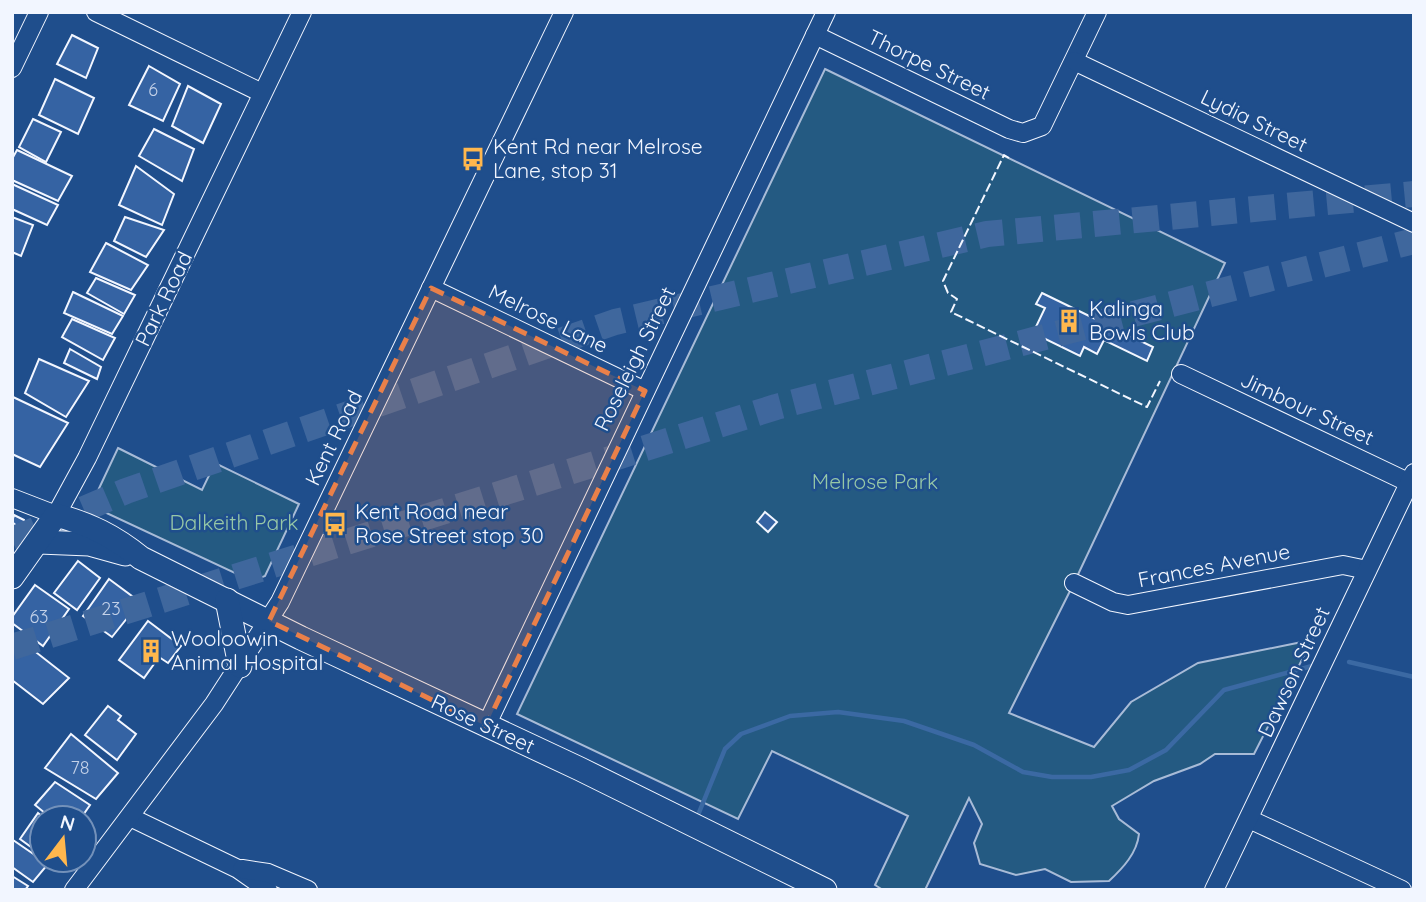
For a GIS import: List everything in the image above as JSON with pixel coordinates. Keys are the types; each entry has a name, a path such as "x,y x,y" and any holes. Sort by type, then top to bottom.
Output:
{"main road":[{"name":"Park Road","path":"12,577 56,515"},
{"name":"Rose Street","path":"56,515 101,530 119,540 141,558"},
{"name":"Rose Street","path":"38,542 89,544 141,558 825,890"},
{"path":"228,600 240,666"}],"street":[{"path":"12,68 39,12"},
{"path":"96,12 262,93"},
{"name":"Park Road","path":"56,515 87,458 302,12"},
{"name":"Kent Road","path":"74,890 240,666 269,621 301,560 564,12"},
{"name":"Roseleigh Street","path":"486,726 826,12"},
{"path":"1074,61 1097,12"},
{"name":"Thorpe Street","path":"815,36 1009,129 1023,133 1042,126 1074,61"},
{"name":"Lydia Street","path":"1074,61 1414,223"},
{"name":"Melrose Lane","path":"431,288 645,391"},
{"name":"Jimbour Street","path":"1181,374 1412,480"},
{"name":"Dawson Street","path":"1214,890 1412,480"},
{"name":"Rose Street","path":"12,498 56,515"},
{"name":"Frances Avenue","path":"1074,583 1113,602 1128,605 1343,565 1367,570"},
{"path":"130,817 238,869 268,890"},
{"path":"1249,819 1402,890"},
{"path":"238,869 268,873 308,890"}],"highlighted area":[{"path":"431,288 645,391 486,726 269,621"}],"green space":[{"name":"Melrose Park","path":"825,69 1225,263 1074,583 1009,713 1094,747 1131,702 1198,663 1312,640 1254,754 1215,754 1200,764 1154,781 1112,806 1119,819 1139,834 1132,854 1109,881 1071,882 1045,869 1016,875 980,864 974,843 982,824 969,798 925,890 883,890 875,885 908,816 772,751 738,819 517,714"},
{"name":"Dalkeith Park","path":"118,448 202,490 215,463 299,504 265,576 252,581 100,510 94,499"}],"building":[{"path":"72,35 98,48 86,78 57,64"},
{"path":"149,66 180,84 163,121 129,105"},
{"path":"55,79 94,98 78,134 39,115"},
{"path":"188,86 221,104 203,143 172,126"},
{"path":"33,119 61,132 46,162 19,147"},
{"path":"154,129 194,149 182,181 139,156"},
{"path":"17,150 72,176 58,201 12,180 12,159"},
{"path":"136,166 174,194 162,225 119,205"},
{"path":"12,184 58,205 47,225 12,209"},
{"path":"12,217 33,225 21,256 12,252"},
{"path":"125,217 164,230 146,257 114,241"},
{"path":"106,243 148,265 131,290 90,272"},
{"path":"96,278 135,295 124,314 87,293"},
{"path":"73,292 123,316 112,334 64,313"},
{"name":"Kalinga Bowls Club","path":"1042,293 1153,347 1147,361 1104,340 1097,354 1084,347 1080,356 1033,333 1045,308 1036,304"},
{"path":"72,319 115,338 103,360 62,337"},
{"path":"70,349 101,367 97,379 64,363"},
{"path":"39,359 89,381 66,417 25,393"},
{"path":"13,397 68,423 40,467 12,454"},
{"path":"765,512 777,522 768,532 757,522"},
{"path":"14,515 24,520 27,533 19,542 13,538 18,532 18,527 12,522"},
{"path":"78,561 100,578 77,610 54,593"},
{"path":"109,579 140,602 112,637 83,616"},
{"path":"35,585 69,609 43,646 12,623 12,617"},
{"name":"Wooloowin Animal Hospital","path":"148,621 181,646 168,663 159,657 144,678 119,660"},
{"path":"14,635 69,678 43,704 12,680"},
{"path":"108,706 121,716 118,720 136,734 117,760 85,735"},
{"path":"71,734 118,773 96,799 45,768"},
{"path":"55,782 88,804 36,804"},
{"path":"28,827 28,845 20,839"},
{"path":"13,840 28,850 28,874 40,874 33,882 12,867"},
{"path":"12,876 28,886 25,890 12,890"}],"waterway":[{"path":"1349,662 1414,677"},
{"path":"698,815 725,749 741,734 790,716 838,712 904,721 974,745 1023,772 1052,777 1091,777 1129,770 1166,750 1224,690 1312,666"}],"tunnel":[{"path":"12,540 126,491 615,322 987,234 1414,194"},
{"path":"12,647 776,407 1414,241"}],"fence":[{"path":"1009,158 1004,155 943,281 948,293 957,299 951,312 1147,407 1160,381"}],"place":[{"name":"Kent Rd near Melrose Lane, stop 31","path":"473,159"},
{"name":"Kalinga Bowls Club","path":"1069,321"},
{"name":"Kent Road near Rose Street stop 30","path":"335,524"},
{"name":"Wooloowin Animal Hospital","path":"151,651"}]}
